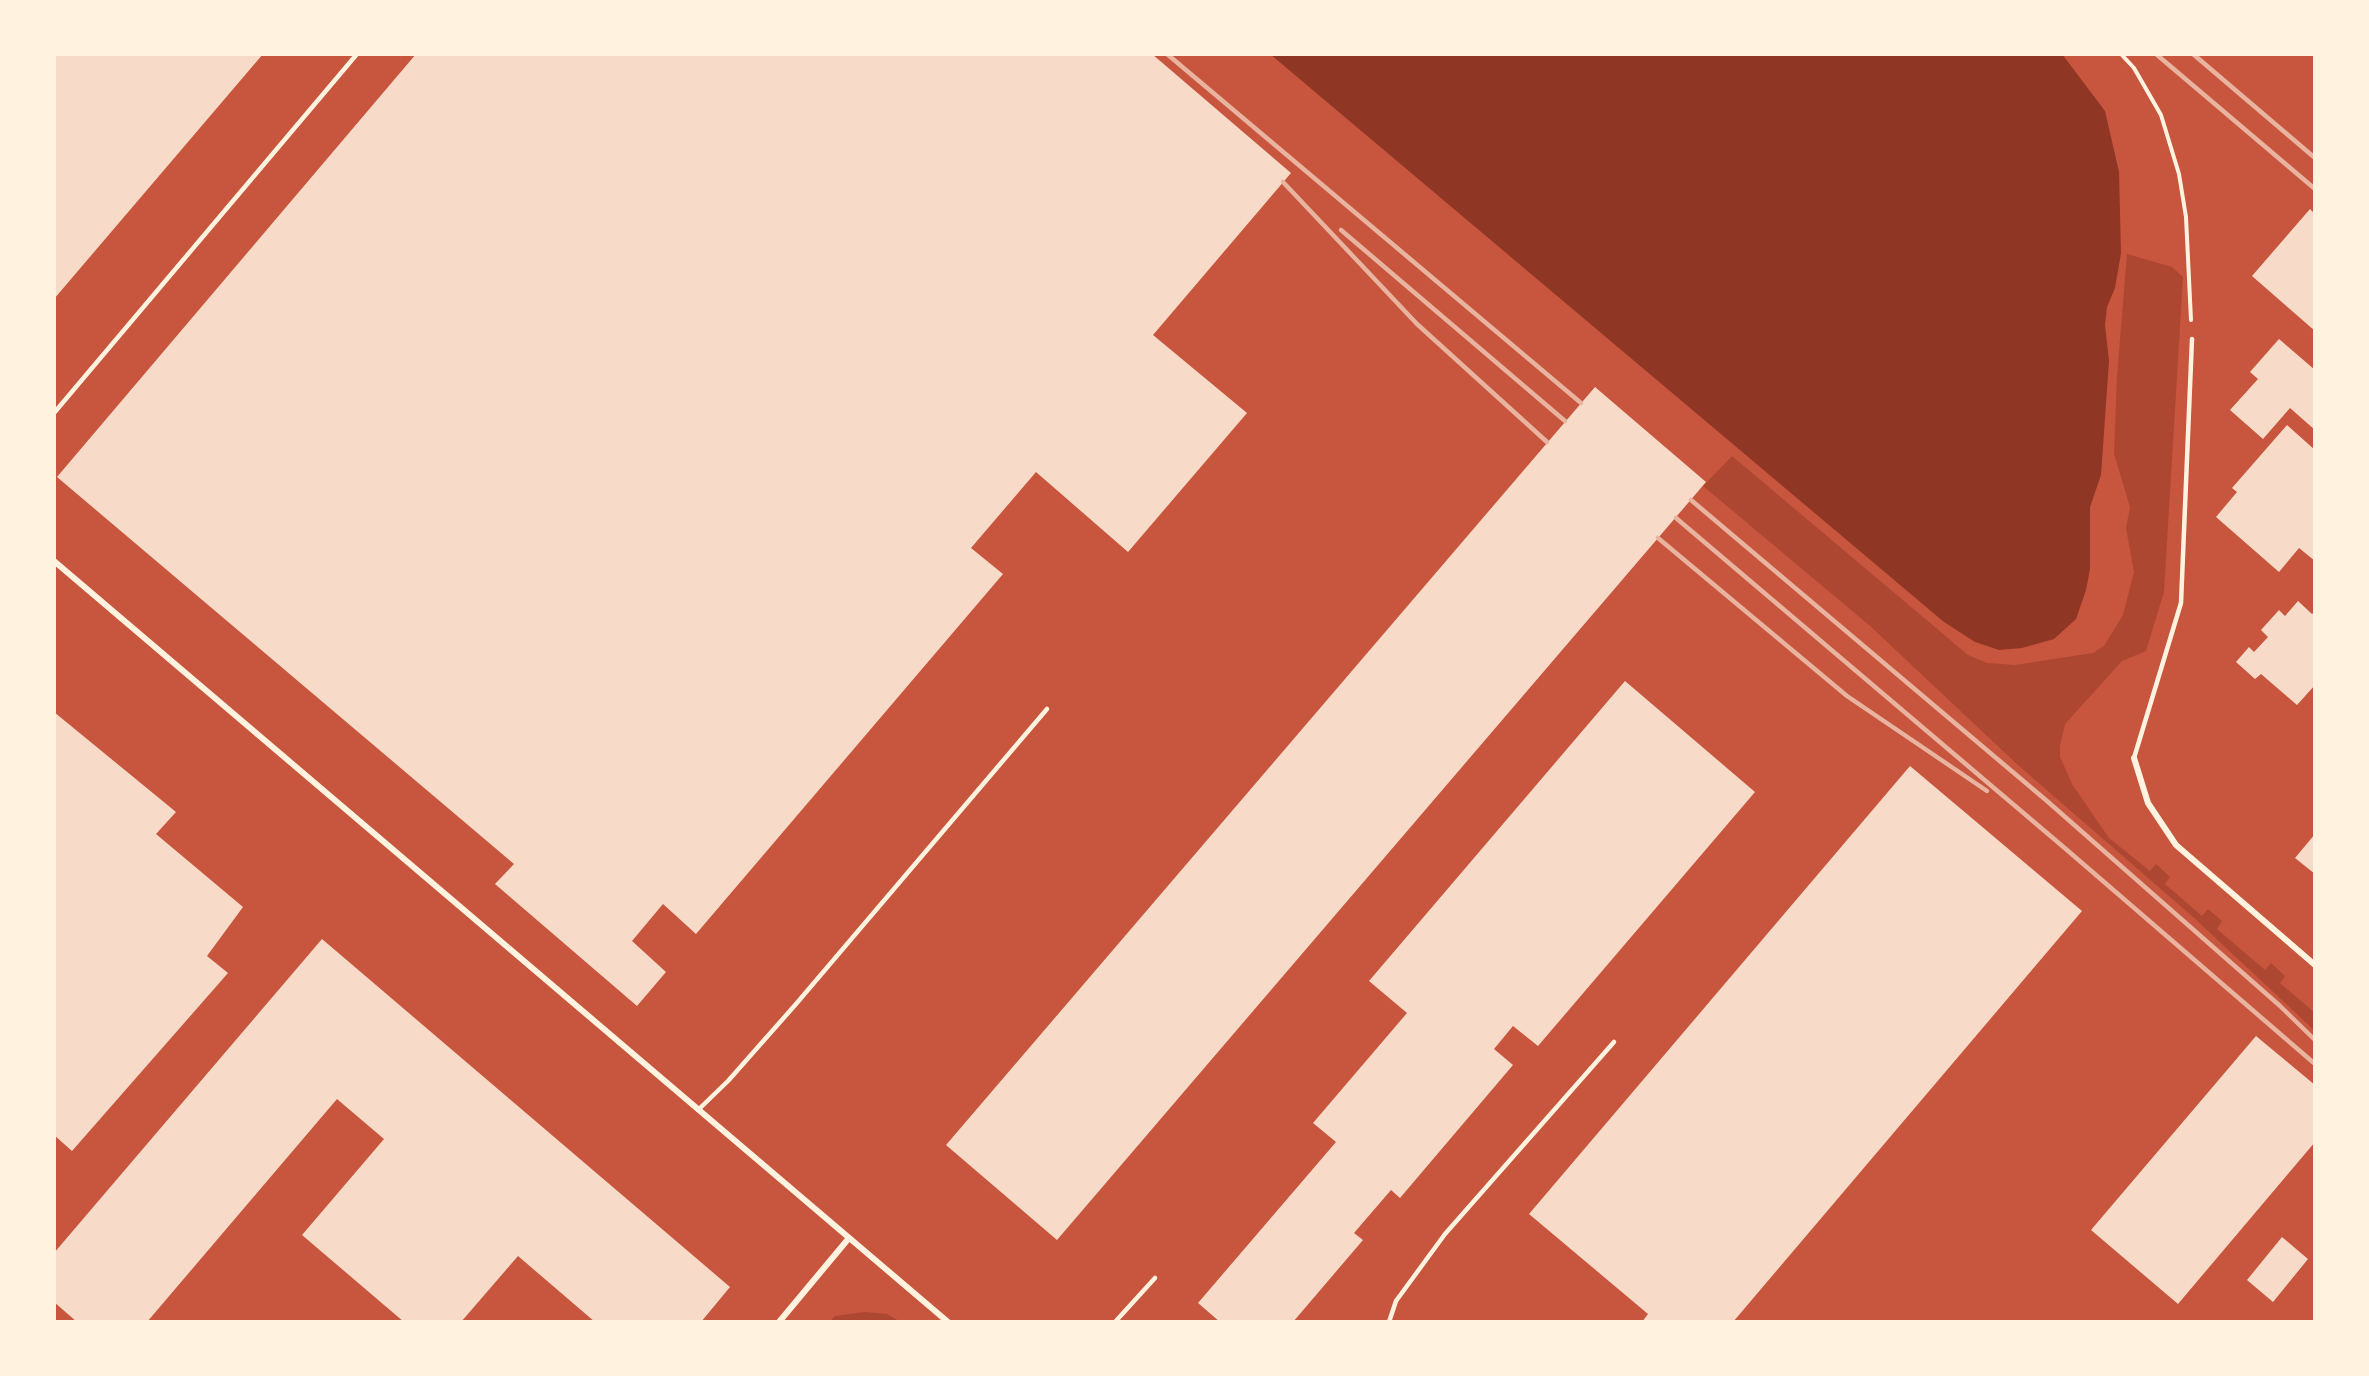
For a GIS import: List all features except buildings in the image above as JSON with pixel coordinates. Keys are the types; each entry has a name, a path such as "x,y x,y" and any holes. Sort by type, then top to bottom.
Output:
{"street":[{"path":"54,561 948,1322"},
{"path":"2134,758 2148,803 2176,845 2315,965"},
{"path":"778,1322 849,1239"}],"lane":[{"path":"54,413 357,54"},
{"path":"2134,758 2181,603 2192,339"},
{"path":"698,1110 728,1081 796,1004 1047,709"},
{"path":"1389,1322 1396,1301 1445,1234 1614,1042"},
{"path":"1114,1322 1155,1278"}],"path":[{"path":"2121,54 2134,68 2161,115 2179,174 2186,217 2192,339"}],"shaded area":[{"path":"1270,54 2062,54 2105,111 2119,172 2121,253 2115,288 2107,307 2105,325 2109,361 2101,475 2090,507 2090,569 2086,590 2076,619 2054,639 2022,648 1999,650 1975,642 1944,622"},
{"path":"2127,254 2172,267 2183,277 2164,592 2146,651 2122,661 2065,724 2060,757 2072,784 2109,838 2150,871 2156,864 2170,877 2165,884 2202,916 2208,909 2222,921 2217,929 2265,970 2271,963 2285,976 2280,983 2315,1013 2315,1031 2193,917 2019,766 1869,625 1703,486 1732,456 1968,655 1987,663 2015,665 2093,653 2104,646 2123,615 2134,572 2126,528 2130,507 2114,454 2117,376"},
{"path":"865,1312 887,1314 901,1322 834,1322 831,1320 835,1316"}],"railway":[{"path":"1167,54 1581,403"},
{"path":"2156,54 2315,189"},
{"path":"2193,54 2315,158"},
{"path":"1283,182 1417,324 1547,442"},
{"path":"1341,230 1565,421"},
{"path":"1691,500 2047,801 2279,1005 2315,1040"},
{"path":"1676,518 2315,1064"},
{"path":"1658,538 1847,696 1987,791"}]}
